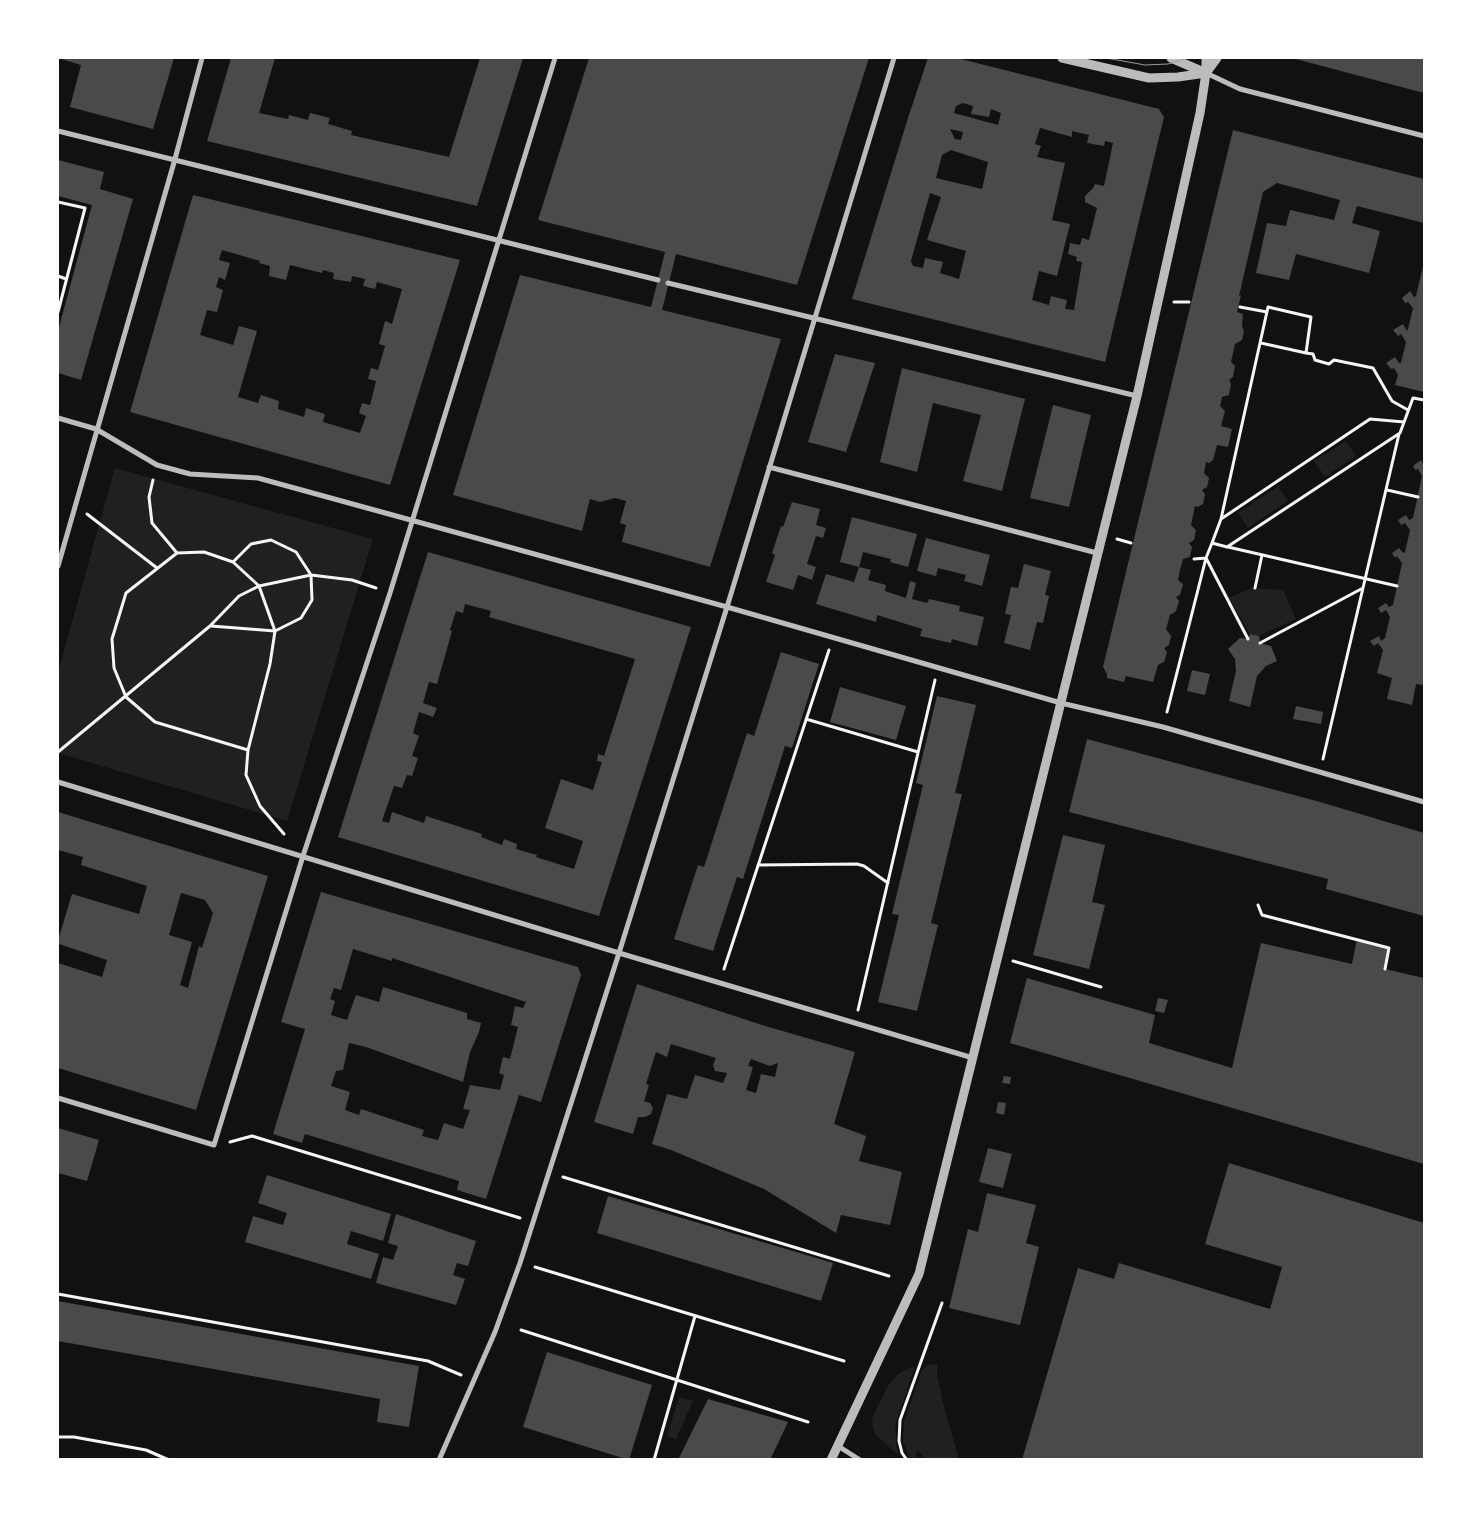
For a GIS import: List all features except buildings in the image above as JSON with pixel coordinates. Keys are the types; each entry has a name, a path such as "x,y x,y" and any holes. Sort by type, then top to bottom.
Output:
{"street":[{"path":"58,566 175,159 202,58"},
{"path":"58,1098 214,1145 303,856 390,593 555,58"},
{"path":"439,1460 475,1381 520,1263 727,607 894,58"},
{"path":"1062,58 1149,78 1178,77 1206,73 1217,58"},
{"path":"1171,58 1240,89 1424,136"},
{"path":"831,1460 919,1274 1137,396 1199,118 1206,73 1206,58"},
{"path":"58,131 658,280"},
{"path":"668,283 1137,396"},
{"path":"58,418 96,429 157,464 190,474 258,478 727,607 1060,703 1163,727 1424,802"},
{"path":"769,467 1097,552"},
{"path":"58,782 619,953 974,1058"},
{"path":"838,1446 860,1460"}],"path":[{"path":"58,202 84,208 58,312"},
{"path":"58,276 66,279"},
{"path":"1240,307 1267,312"},
{"path":"1163,727 1206,558 1221,519 1268,307 1311,316 1306,353"},
{"path":"1261,343 1313,354 1315,360 1329,364 1334,360 1373,368 1392,401 1408,410"},
{"path":"1320,772 1400,433 1413,398 1424,400"},
{"path":"1221,519 1370,419 1404,422"},
{"path":"1227,547 1400,433"},
{"path":"157,464 149,497 152,522 178,553"},
{"path":"1386,490 1418,497"},
{"path":"75,504 157,569"},
{"path":"210,626 275,631 301,618 312,600 311,575 296,552 271,540 251,544 233,562"},
{"path":"1212,544 1397,586"},
{"path":"248,750 155,722 126,697 114,668 112,639 126,593 178,553 204,552 233,562 259,586 275,631 270,664 248,750 246,775 260,806 303,856"},
{"path":"1255,588 1262,555"},
{"path":"1194,559 1206,558"},
{"path":"1206,558 1248,639"},
{"path":"58,752 210,626 239,596 259,586 311,575 352,580 390,593"},
{"path":"1260,643 1363,588"},
{"path":"720,983 833,637"},
{"path":"854,1023 938,668"},
{"path":"806,719 918,752"},
{"path":"758,865 857,864 864,866 888,883"},
{"path":"1258,905 1262,915 1390,948 1385,969"},
{"path":"998,957 1101,987"},
{"path":"214,1145 252,1136 533,1222"},
{"path":"548,1173 889,1276"},
{"path":"520,1263 844,1361"},
{"path":"58,1294 428,1361 475,1381"},
{"path":"906,1460 899,1441 900,1420 942,1303"},
{"path":"654,1460 695,1316"},
{"path":"521,1330 808,1422"},
{"path":"58,1437 74,1437 146,1450 169,1460"}],"shaded area":[{"path":"1346,441 1356,456 1325,477 1314,461"},
{"path":"115,468 373,539 287,821 58,753 58,672"},
{"path":"1278,486 1288,501 1248,528 1238,513"},
{"path":"1252,588 1283,590 1296,619 1259,636 1250,634 1229,598"},
{"path":"937,1364 937,1375 944,1407 959,1459 925,1459 917,1449 916,1459 910,1459 903,1441 904,1422 922,1370 928,1365"},
{"path":"915,1367 895,1429 898,1455 876,1435 872,1418 888,1386 898,1374"},
{"path":"679,1397 693,1401 676,1439 667,1436"}],"tram line":[{"path":"1106,58 1145,65 1168,64 1188,58"}]}
